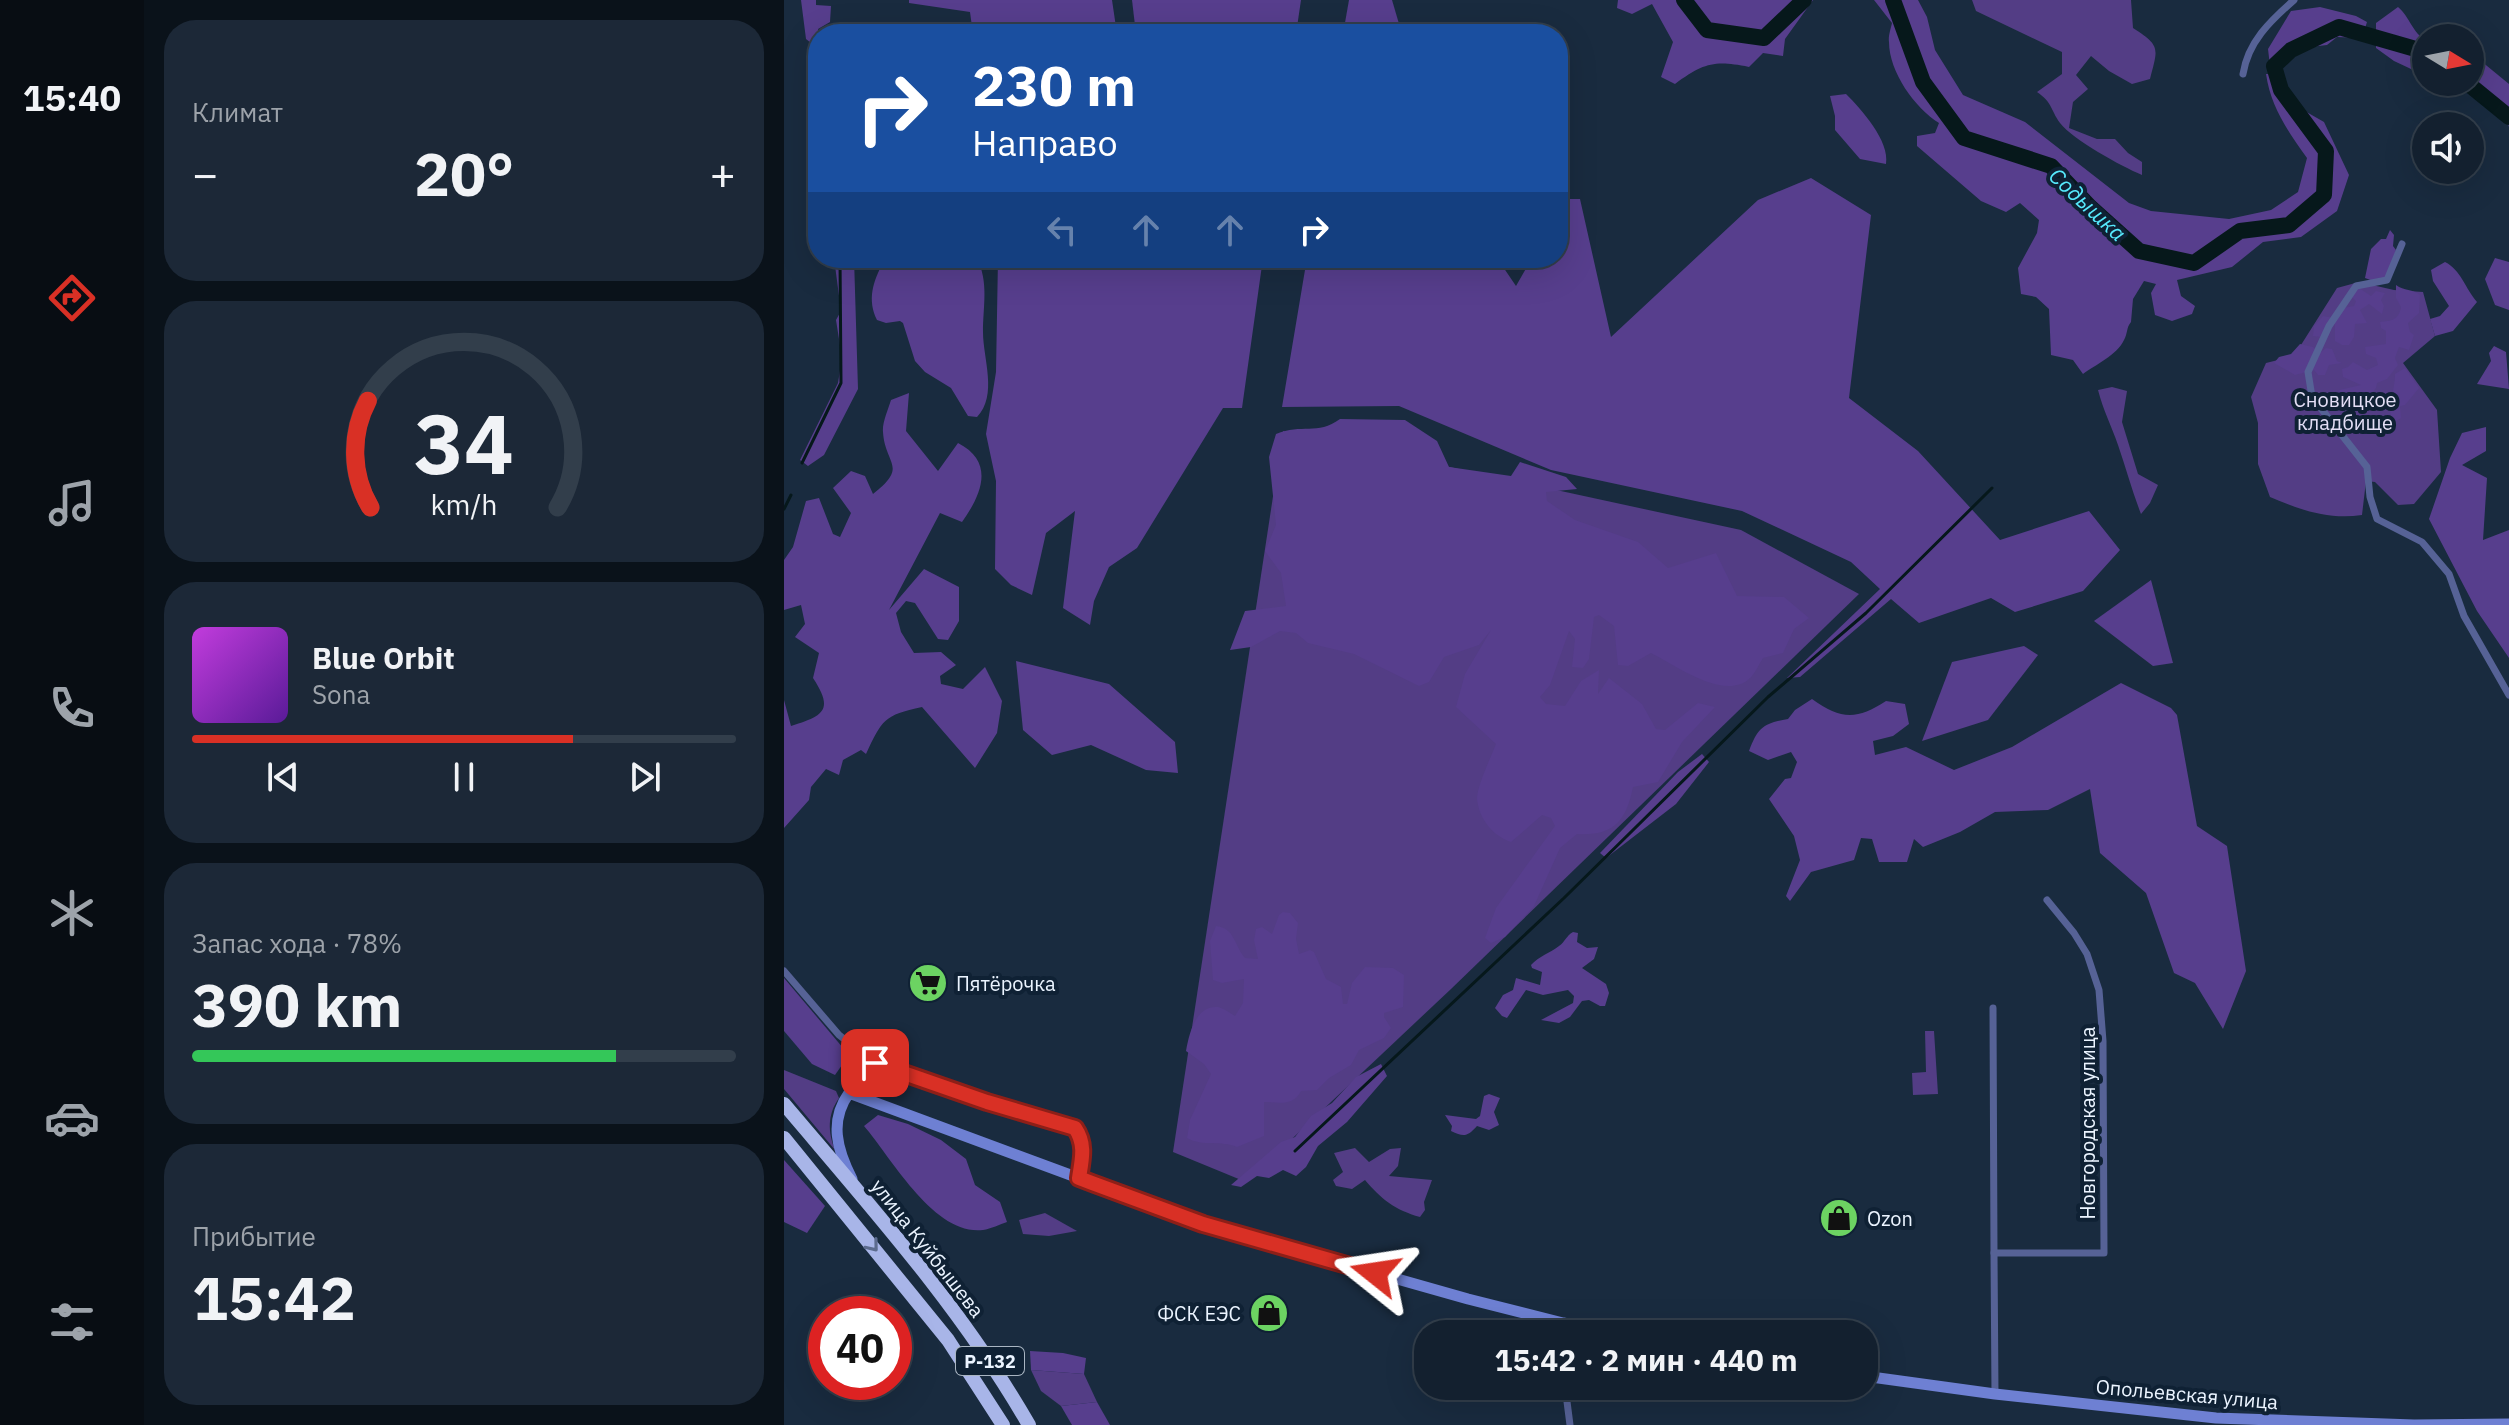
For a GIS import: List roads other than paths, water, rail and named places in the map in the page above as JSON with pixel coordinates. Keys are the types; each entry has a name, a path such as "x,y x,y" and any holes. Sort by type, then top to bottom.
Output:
{"highway":[{"name":"улица Куйбышева","path":"784,1104 947,1300 1004,1380 1029,1425"},
{"name":"улица Куйбышева","path":"784,1138 948,1340 1003,1425"}],"street":[{"path":"2243,74 2245,62 2258,37 2271,20 2294,0"},
{"path":"2402,244 2387,280 2356,286 2329,326 2308,372 2312,397 2367,467 2370,497 2377,519 2422,542 2449,574 2464,616 2509,695"},
{"name":"Новгородская улица","path":"1994,1253 2104,1253 2103,1041 2099,990 2087,954 2047,900"},
{"path":"784,971 839,1035 867,1058 887,1069 1075,1128 1084,1152 1079,1178"},
{"path":"1993,1008 1995,1394"},
{"path":"858,1191 847,1169 836,1132 836,1119 867,1058"},
{"path":"849,1093 1203,1224 1535,1320"},
{"name":"Опольевская улица","path":"1878,1378 2216,1418 2414,1425 2509,1424"},
{"path":"1567,1400 1570,1425"}],"waterway":[{"name":"Содышка","path":"1684,0 1707,30 1764,38 1804,0"},
{"name":"Содышка","path":"1893,0 1923,82 1964,138 2051,166 2139,251 2194,263 2240,231 2289,225 2324,195 2326,151 2281,90 2274,66 2291,50 2339,27 2412,48"},
{"name":"Содышка","path":"2483,96 2509,117"},
{"path":"802,463 841,383 840,268"},
{"path":"1295,1151 1564,898 1768,697 1866,613 1992,488"},
{"path":"784,509 791,495"}],"place":[{"name":"Пятёрочка","path":"928,983"},
{"name":"Ozon","path":"1839,1218"},
{"name":"ФСК ЕЭС","path":"1269,1313"}],"park label":[{"name":"Сновицкое кладбище","path":"2345,410"}]}
